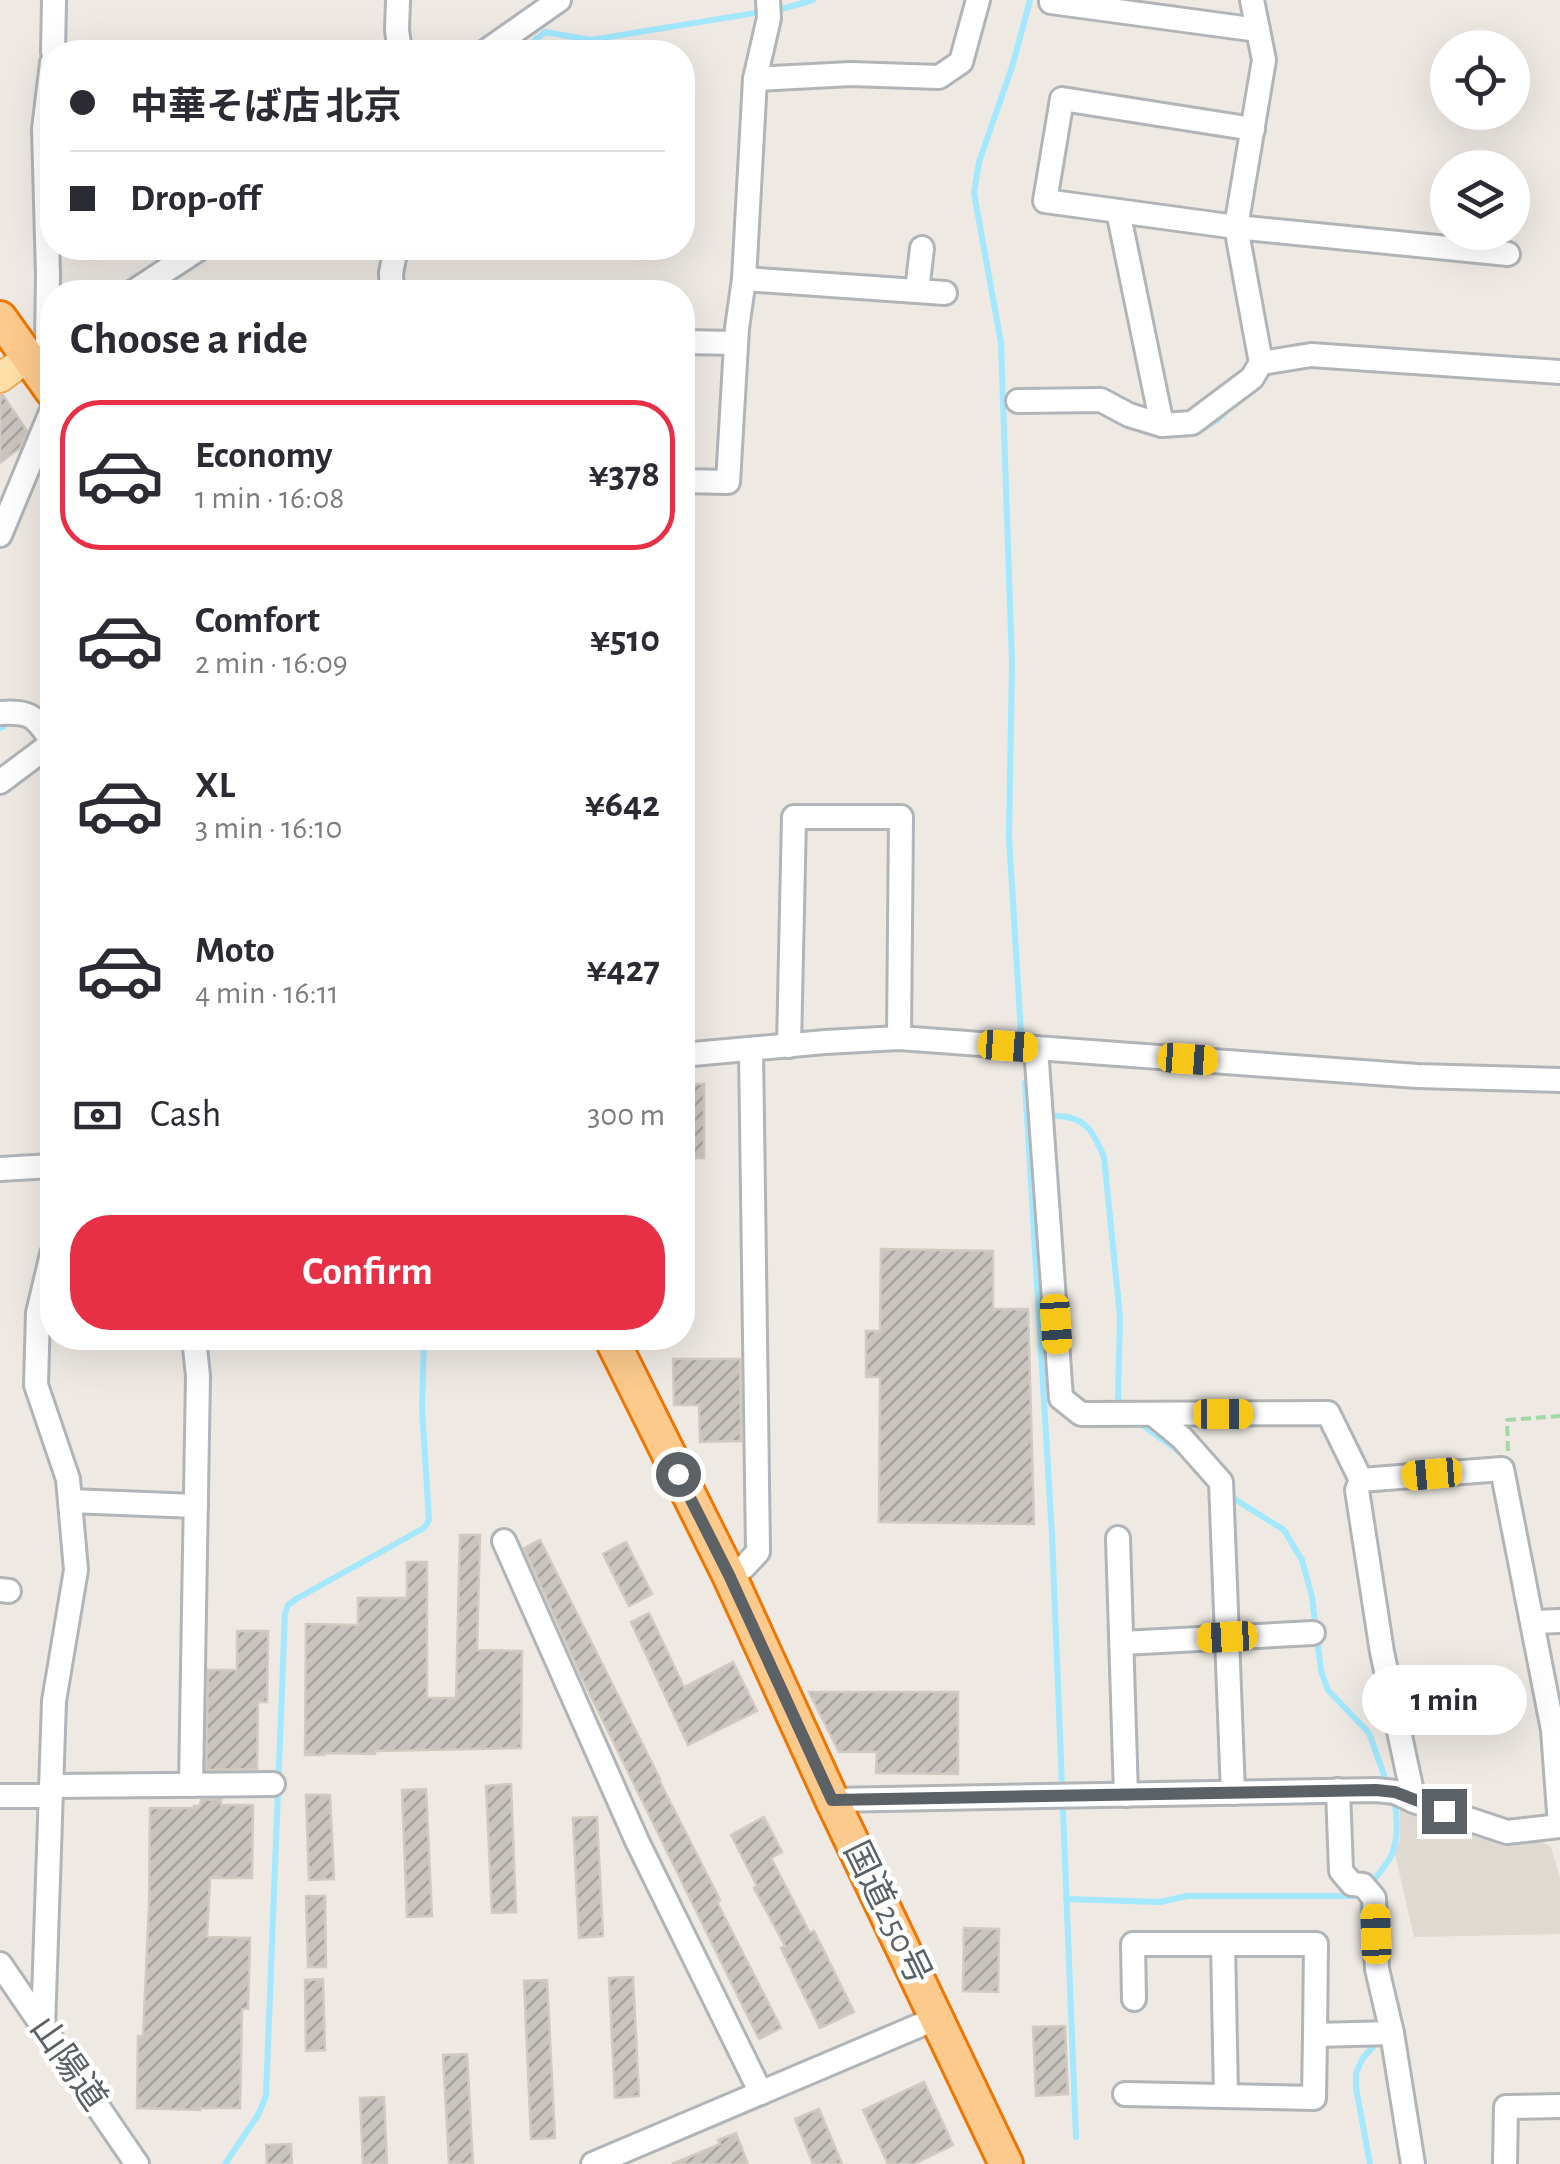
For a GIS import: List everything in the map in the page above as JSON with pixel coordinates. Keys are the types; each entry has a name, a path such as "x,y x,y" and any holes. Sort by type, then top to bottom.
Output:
{"highway":[{"path":"0,318 40,347"},
{"name":"国道250号","path":"617,1350 729,1575 1006,2164"}],"main road":[{"path":"0,378 40,349"}],"street":[{"path":"53,40 54,0"},
{"path":"398,0 398,40"},
{"path":"502,40 559,0"},
{"path":"755,79 851,74 938,77 961,62 978,0"},
{"path":"1018,401 1101,400 1129,415 1162,424 1192,423 1252,378 1260,363 1236,227 1264,60 1252,0"},
{"path":"1051,2 1100,4 1258,30"},
{"path":"695,482 728,482 755,79 769,8"},
{"path":"1253,129 1062,99 1045,200 1236,227 1508,254"},
{"path":"1118,211 1162,424"},
{"path":"917,291 922,248"},
{"path":"151,280 182,260"},
{"path":"744,279 945,293"},
{"path":"695,342 736,343"},
{"path":"1260,363 1311,355 1560,372"},
{"path":"0,534 40,439"},
{"path":"0,713 24,712 40,723"},
{"path":"0,782 40,752"},
{"path":"789,1046 794,817 901,817 899,1038"},
{"path":"695,1055 899,1038 1417,1076 1560,1080"},
{"path":"1036,1048 1061,1398 1081,1414 1328,1413 1361,1480"},
{"path":"729,1575 743,1568 758,1552 751,1050"},
{"path":"0,1169 40,1167"},
{"path":"40,1305 36,1385 68,1478 76,1570 54,1701 43,2027"},
{"path":"191,1785 195,1350"},
{"path":"1137,1414 1182,1438 1220,1482 1233,1792"},
{"path":"832,1800 1338,1790 1397,1795 1506,1832 1560,1826 1553,1730 1502,1469 1361,1480"},
{"path":"1361,1480 1356,1490 1382,1652 1397,1795"},
{"path":"70,1501 196,1506"},
{"path":"1118,1538 1126,1794"},
{"path":"504,1541 637,1841 761,2093"},
{"path":"1534,1622 1560,1622"},
{"path":"1122,1643 1313,1634"},
{"path":"0,1796 273,1784"},
{"path":"1338,1790 1341,1871 1352,1884 1366,1888 1374,1898 1378,1969 1413,2164"},
{"path":"1125,2094 1314,2098 1316,1944 1133,1944 1134,1999"},
{"path":"1223,1944 1226,2096"},
{"name":"山陽道","path":"0,1964 137,2164"},
{"path":"593,2164 938,2018"},
{"path":"1316,2035 1392,2033"},
{"path":"1506,2164 1506,2107 1560,2106"}],"path":[{"path":"1502,1469 1508,1458 1507,1420 1560,1416"}],"shaded area":[{"path":"1400,1804 1510,1841 1542,1842 1551,1847 1560,1878 1560,1934 1414,1937 1395,1854 1400,1839"}],"building":[{"path":"0,395 27,431 20,448 0,463"},
{"path":"695,1084 704,1084 704,1158 695,1158"},
{"path":"881,1249 993,1251 993,1309 1028,1309 1034,1524 879,1522 880,1377 866,1377 866,1331 880,1331"},
{"path":"673,1359 740,1359 741,1441 700,1442 699,1405 674,1405"},
{"path":"460,1535 480,1535 477,1650 522,1651 521,1748 305,1755 306,1624 358,1625 358,1598 407,1598 407,1562 427,1562 427,1698 456,1698"},
{"path":"540,1540 781,2028 759,2039 580,1674 524,1548"},
{"path":"626,1542 652,1594 629,1606 603,1554"},
{"path":"649,1613 684,1687 733,1662 757,1711 688,1745 631,1622"},
{"path":"237,1631 268,1631 267,1702 258,1702 257,1769 206,1770 208,1670 237,1670"},
{"path":"809,1692 958,1692 958,1774 876,1773 877,1752 839,1752"},
{"path":"511,1784 516,1912 492,1913 486,1786"},
{"path":"426,1789 432,1916 407,1917 402,1790"},
{"path":"306,1795 330,1795 334,1879 309,1880"},
{"path":"221,1799 221,1805 253,1805 252,1878 210,1878 207,1937 250,1938 248,2009 242,2009 240,2108 137,2108 138,2036 143,2036 149,1906 150,1808 194,1808 200,1806 201,1800"},
{"path":"597,1817 603,1936 579,1938 573,1818"},
{"path":"764,1817 782,1852 771,1858 810,1933 814,1931 854,2012 820,2028 731,1835"},
{"path":"306,1896 325,1896 326,1967 308,1967"},
{"path":"964,1928 999,1929 998,1992 963,1991"},
{"path":"633,1977 639,2096 615,2098 609,1978"},
{"path":"323,1979 325,2050 306,2051 305,1980"},
{"path":"547,1980 555,2138 531,2139 524,1981"},
{"path":"1065,2026 1068,2094 1036,2096 1033,2027"},
{"path":"467,2054 473,2164 449,2164 443,2055"},
{"path":"924,2082 953,2145 914,2164 888,2164 863,2110"},
{"path":"384,2097 387,2164 363,2164 360,2098"},
{"path":"819,2109 842,2164 813,2164 795,2119"},
{"path":"736,2133 748,2164 672,2164 720,2144 718,2140"},
{"path":"291,2144 292,2164 267,2164 266,2145"}],"waterway":[{"path":"591,40 813,0"},
{"path":"1021,1033 1009,837 1012,663 1001,343 974,193 979,162 1013,64 1030,0"},
{"path":"535,40 545,32 591,40"},
{"path":"1197,432 1231,407"},
{"path":"1025,1083 1052,1535 1076,2137"},
{"path":"1053,1116 1073,1118 1086,1126 1104,1157 1120,1317 1118,1397 1125,1409"},
{"path":"225,2164 266,2096 285,1613 296,1599 424,1528 429,1520 422,1409 424,1350"},
{"path":"1137,1421 1184,1455"},
{"path":"1225,1493 1284,1530 1302,1560 1312,1597 1321,1671 1328,1690 1369,1733 1388,1786"},
{"path":"1369,1886 1390,1858 1395,1844 1397,1820 1393,1797"},
{"path":"1066,1899 1160,1902 1187,1896 1362,1896"},
{"path":"1362,1897 1364,1934"},
{"path":"1370,2164 1356,2073 1379,2040"}],"route":[{"path":"678,1474 832,1800 1376,1790 1395,1792 1444,1811"}]}
